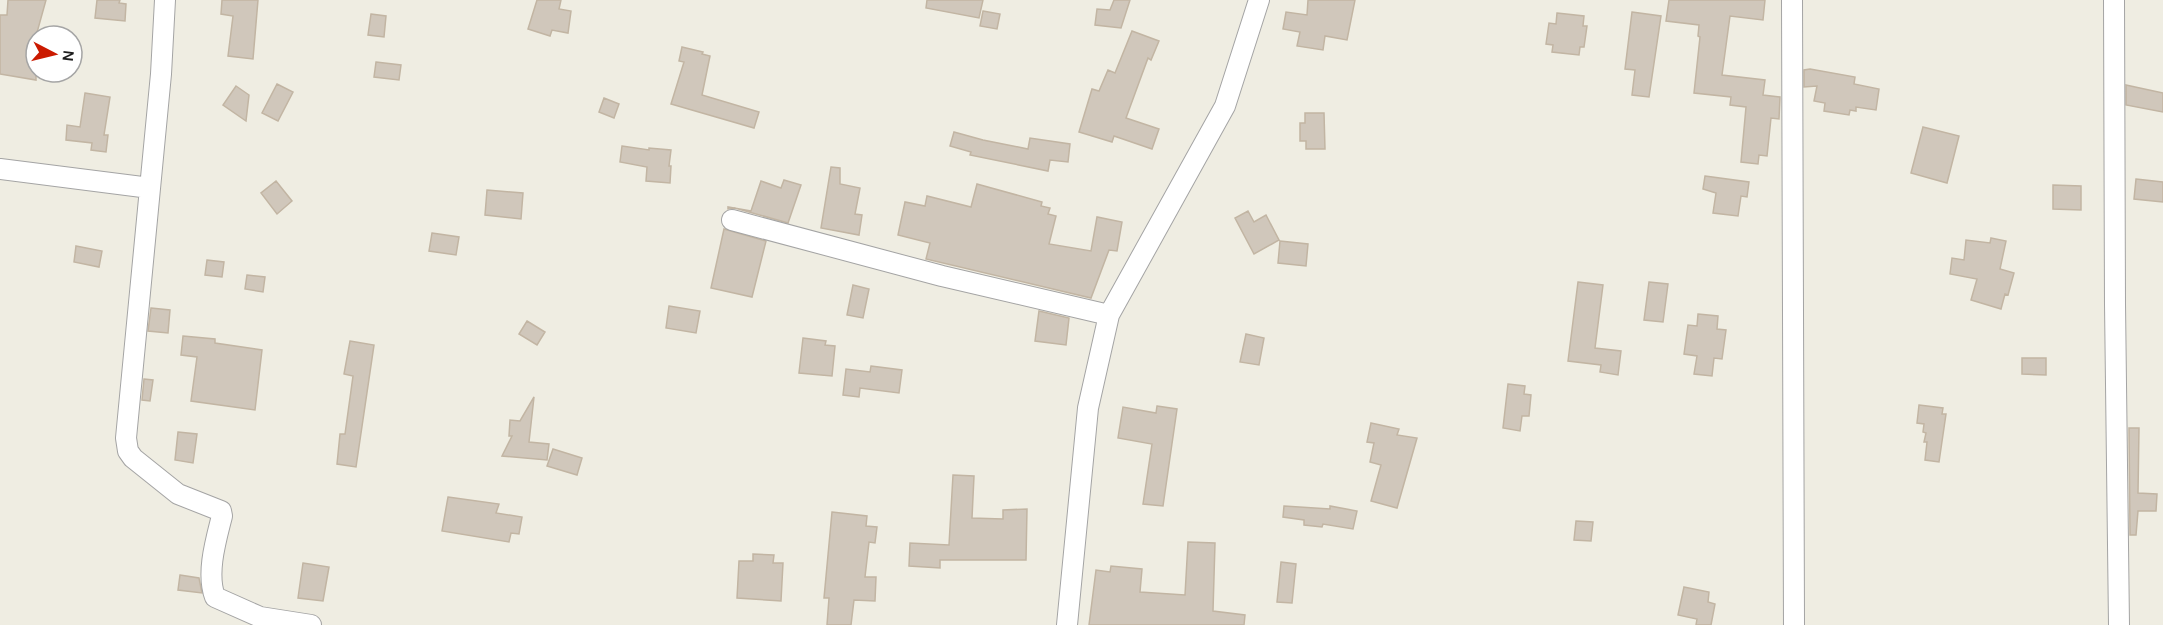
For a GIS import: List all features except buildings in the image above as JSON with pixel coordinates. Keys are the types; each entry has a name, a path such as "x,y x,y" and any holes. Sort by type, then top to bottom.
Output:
{"street":[{"path":"165,0 161,74 126,438 128,451 133,458 178,494 221,511 211,586 215,597 260,617 311,625"},
{"path":"1067,625 1088,408 1110,315 1225,106 1259,0"},
{"path":"1792,0 1794,625"},
{"path":"2114,0 2119,625"},
{"path":"0,170 150,188"},
{"path":"732,220 942,276 1110,315"}]}
